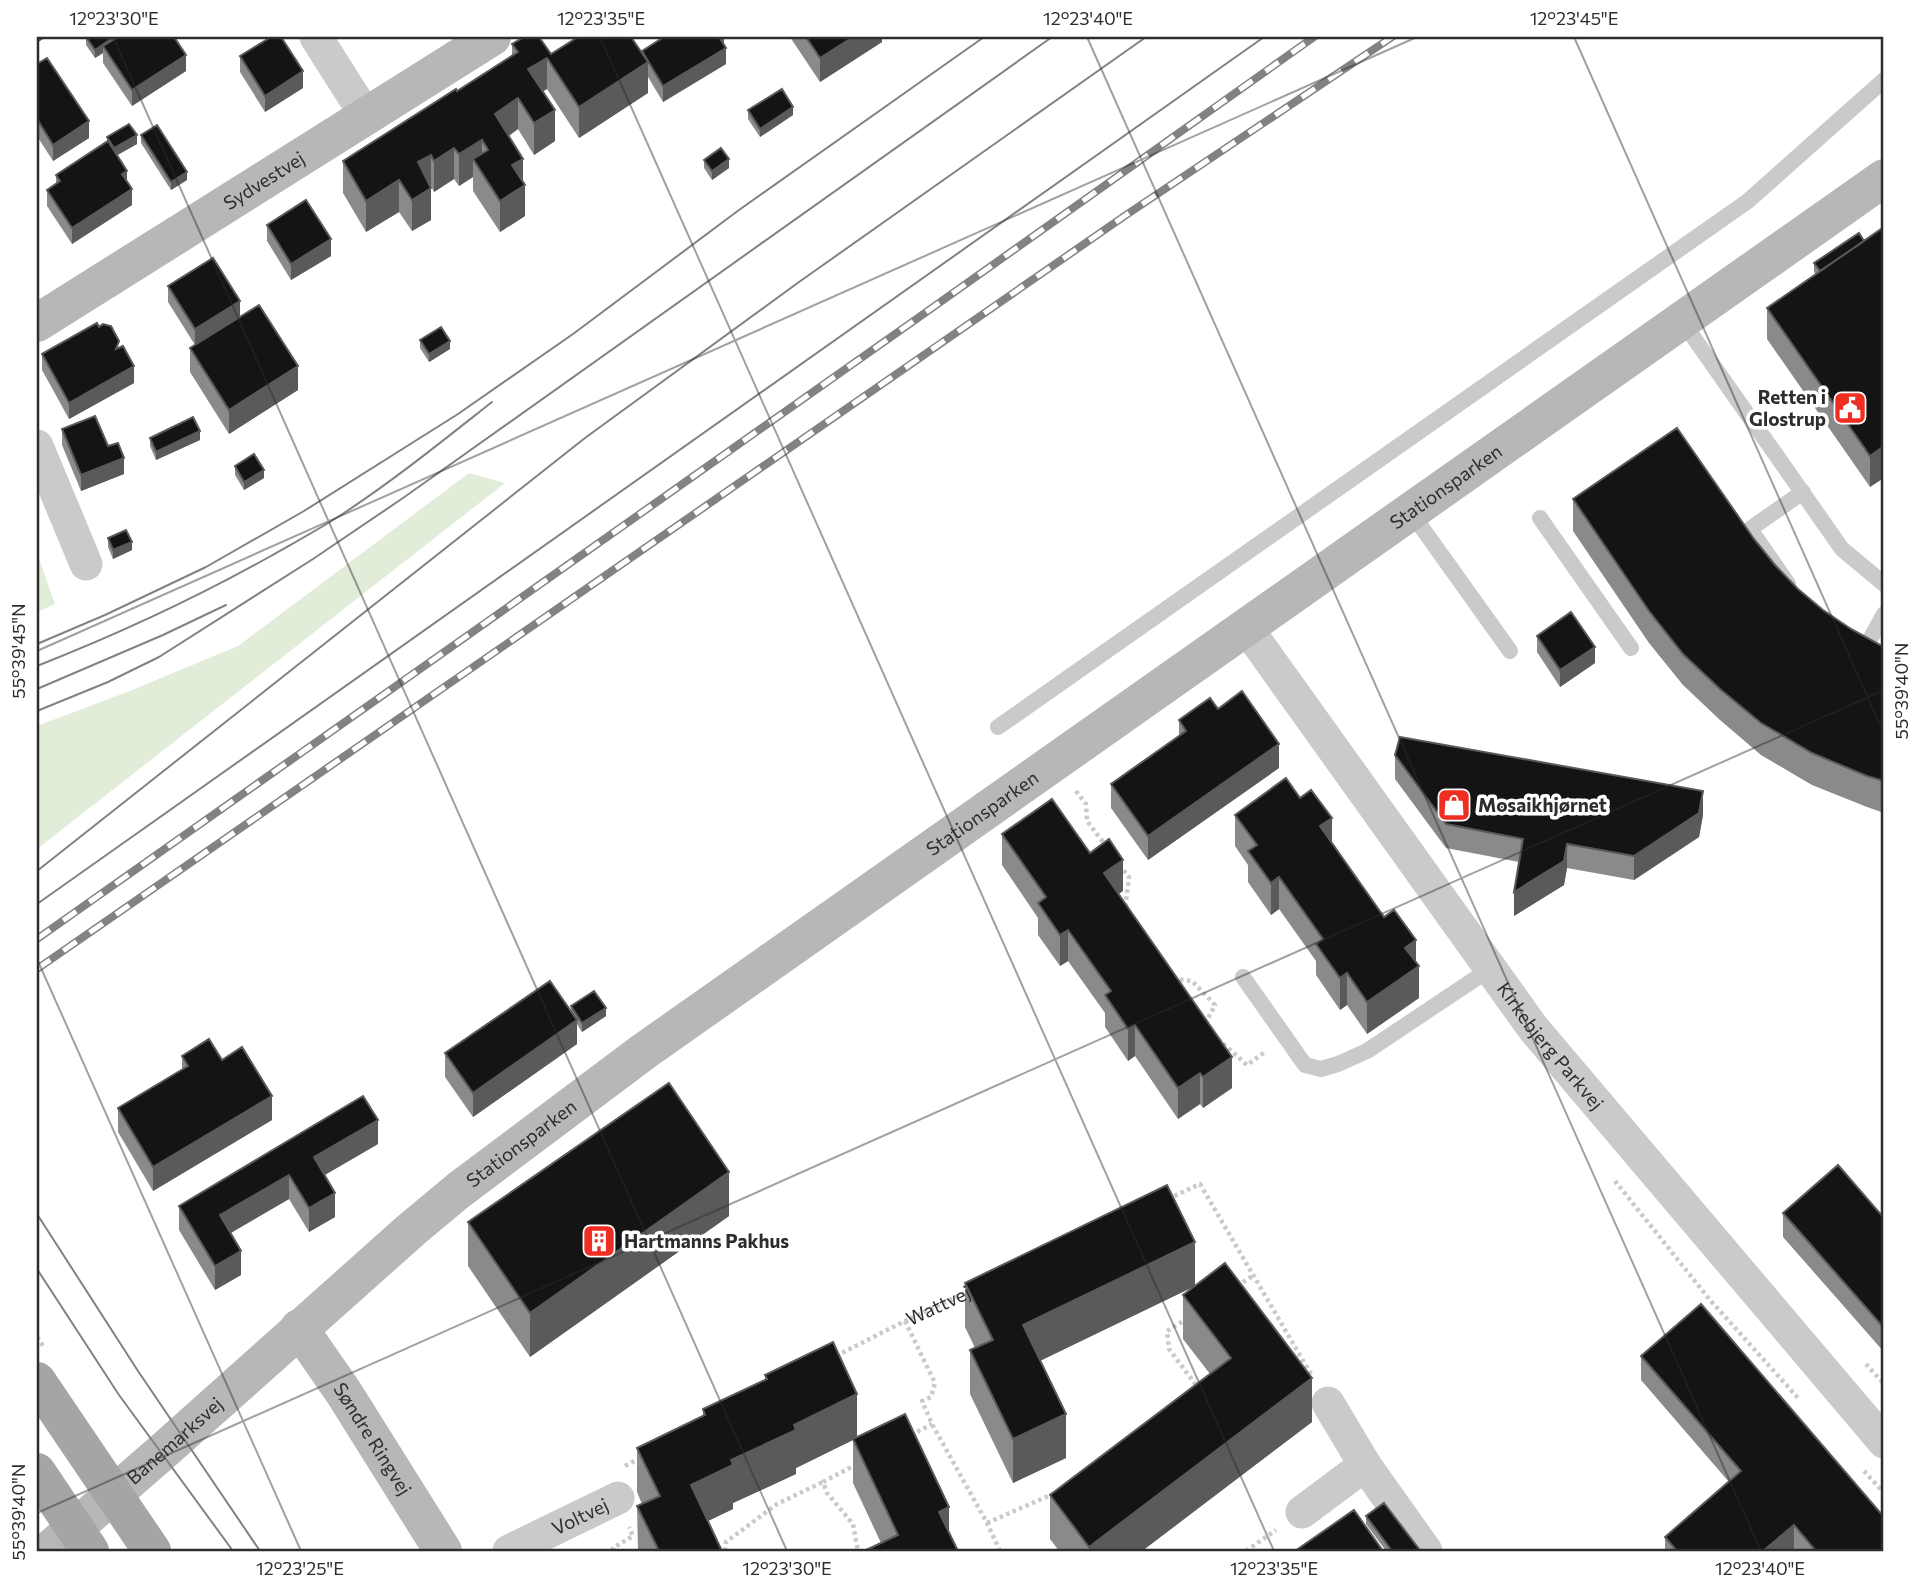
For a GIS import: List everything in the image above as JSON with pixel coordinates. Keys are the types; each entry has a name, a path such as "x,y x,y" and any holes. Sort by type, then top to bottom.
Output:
{"main road":[{"path":"37,1381 152,1551"},
{"path":"37,1472 90,1551"}],"street":[{"path":"316,37 366,116"},
{"name":"Sydvestvej","path":"37,323 492,37"},
{"name":"Stationsparken","path":"299,1328 411,1230 643,1052 1884,178"},
{"path":"37,446 86,564"},
{"name":"Kirkebjerg Parkvej","path":"1245,626 1533,1028 1884,1442"},
{"name":"Banemarksvej","path":"48,1551 299,1328"},
{"name":"Søndre Ringvej","path":"299,1328 344,1393 443,1551"},
{"path":"1328,1403 1364,1465 1426,1551"},
{"path":"1302,1512 1364,1465"},
{"name":"Voltvej","path":"509,1551 547,1542 618,1483"}],"lane":[{"path":"998,727 1748,201 1884,80"},
{"path":"1681,320 1842,549 1884,584"},
{"path":"1798,599 1751,529 1802,492"},
{"path":"1410,511 1510,651"},
{"path":"1540,518 1631,648"},
{"path":"1863,650 1884,614"},
{"path":"1243,977 1305,1065 1321,1069 1367,1051 1490,968"}],"path":[{"path":"1077,793 1086,804 1087,821 1129,877 1125,908 1132,918"},
{"path":"1166,969 1173,979 1192,981 1215,1005 1204,1026 1247,1065 1266,1051"},
{"path":"1163,1201 1200,1184 1328,1403"},
{"path":"1232,1289 1254,1275"},
{"name":"Wattvej","path":"833,1358 979,1287"},
{"path":"1189,1317 1167,1331 1169,1349 1201,1392"},
{"path":"905,1321 936,1383 930,1397 922,1401 1000,1551"},
{"path":"908,1437 932,1424"},
{"path":"618,1483 642,1457"},
{"path":"725,1551 726,1542 777,1504 859,1462"},
{"path":"823,1482 827,1493 853,1524 859,1551"},
{"path":"987,1523 1060,1491"}],"green space":[{"path":"469,473 505,483 37,849 37,726 238,646"},
{"path":"37,553 55,604 37,612"}],"building":[{"path":"86,37 109,37 111,39 95,50"},
{"path":"118,37 174,37 186,55 132,90 103,46"},
{"path":"271,37 281,37 303,71 265,96 240,56"},
{"path":"524,37 539,37 551,54 578,37 631,37 648,62 579,107 547,58 528,69 555,110 534,123 518,98 495,114 523,159 512,165 525,185 500,201 473,159 488,150 482,140 459,154 454,148 434,161 431,155 418,162 431,188 412,200 399,180 366,201 343,161 518,52 512,44"},
{"path":"664,37 719,37 726,48 663,86 642,51"},
{"path":"806,37 853,37 820,58"},
{"path":"47,58 89,121 53,145 37,119 37,64"},
{"path":"782,89 793,107 760,129 748,110"},
{"path":"129,124 137,135 114,148 107,137"},
{"path":"157,125 187,172 171,182 141,135"},
{"path":"108,141 127,171 122,174 132,189 72,228 47,190 60,181 56,175"},
{"path":"721,148 729,159 712,171 704,160"},
{"path":"306,200 331,239 291,264 267,225"},
{"name":"Retten i Glostrup","path":"1884,227 1884,446 1870,456 1767,308"},
{"path":"1859,233 1864,241 1820,271 1814,263"},
{"path":"213,258 240,301 195,329 168,286"},
{"path":"259,305 298,366 229,410 190,348"},
{"path":"97,323 99,327 103,324 111,326 119,341 116,349 123,346 134,366 69,403 42,354"},
{"path":"441,327 450,341 429,354 420,340"},
{"path":"95,416 108,446 118,443 124,458 81,475 62,429"},
{"path":"193,417 200,431 156,452 150,438"},
{"path":"1677,428 1775,565 1823,610 1884,647 1884,781 1812,753 1761,723 1720,689 1683,654 1649,611 1573,499"},
{"path":"254,454 264,470 244,482 235,466"},
{"path":"126,530 132,542 113,550 108,538"},
{"path":"1571,612 1595,647 1560,670 1537,636"},
{"path":"1242,691 1279,744 1148,836 1111,784 1186,731 1179,720 1210,698 1218,709"},
{"path":"1400,737 1703,791 1699,813 1634,856 1567,844 1564,861 1514,892 1523,839 1446,824 1395,755"},
{"path":"1286,778 1300,798 1311,790 1332,818 1320,826 1384,917 1394,910 1416,940 1405,948 1419,966 1367,1002 1347,973 1340,978 1316,944 1323,939 1279,877 1271,883 1248,851 1257,845 1235,815"},
{"path":"1052,799 1090,853 1109,839 1123,860 1104,873 1232,1057 1203,1077 1200,1073 1178,1088 1135,1025 1128,1029 1105,995 1111,991 1068,930 1060,935 1038,903 1046,897 1002,834"},
{"path":"550,981 577,1020 473,1093 445,1053"},
{"path":"594,991 606,1008 582,1023 571,1006"},
{"path":"209,1039 222,1060 242,1047 272,1096 153,1167 118,1108 188,1066 182,1056"},
{"name":"Hartmanns Pakhus","path":"669,1083 729,1172 530,1313 468,1222"},
{"path":"363,1096 378,1120 314,1157 335,1193 309,1208 289,1175 220,1215 241,1251 215,1266 179,1206"},
{"path":"1838,1165 1884,1218 1884,1328 1783,1213"},
{"path":"1167,1185 1195,1242 1023,1325 1066,1414 1013,1439 970,1350 993,1340 965,1283"},
{"path":"1225,1263 1312,1378 1089,1547 1050,1495 1231,1358 1183,1295"},
{"path":"1701,1304 1884,1517 1884,1551 1816,1551 1794,1525 1763,1551 1677,1551 1665,1537 1741,1471 1641,1356"},
{"path":"833,1342 857,1394 794,1425 796,1430 731,1460 733,1465 691,1485 722,1551 659,1551 637,1506 660,1496 637,1448 705,1415 703,1409 767,1379 765,1375"},
{"path":"905,1414 949,1507 939,1512 958,1551 864,1551 898,1535 853,1439"},
{"path":"1384,1503 1419,1549 1392,1551 1366,1516"},
{"path":"1354,1510 1383,1551 1295,1551"}],"tram line":[{"path":"37,644 206,567 304,511 458,414 573,334 739,210 984,37"},
{"path":"37,711 108,682 159,657 313,559 403,498 1052,37"},
{"path":"37,871 585,438 799,282 1146,37"},
{"path":"37,904 1264,37"},
{"path":"37,666 183,602 318,529 385,485 492,402"},
{"path":"37,689 226,605"},
{"path":"37,1214 138,1371 260,1551"},
{"path":"37,1269 119,1395 233,1551"}],"railway":[{"path":"37,939 1314,37"},
{"path":"37,969 1126,215 1392,37"}],"place":[{"name":"Retten i Glostrup","path":"1850,408"},
{"name":"Mosaikhjørnet","path":"1454,805"},
{"name":"Hartmanns Pakhus","path":"599,1241"}]}
